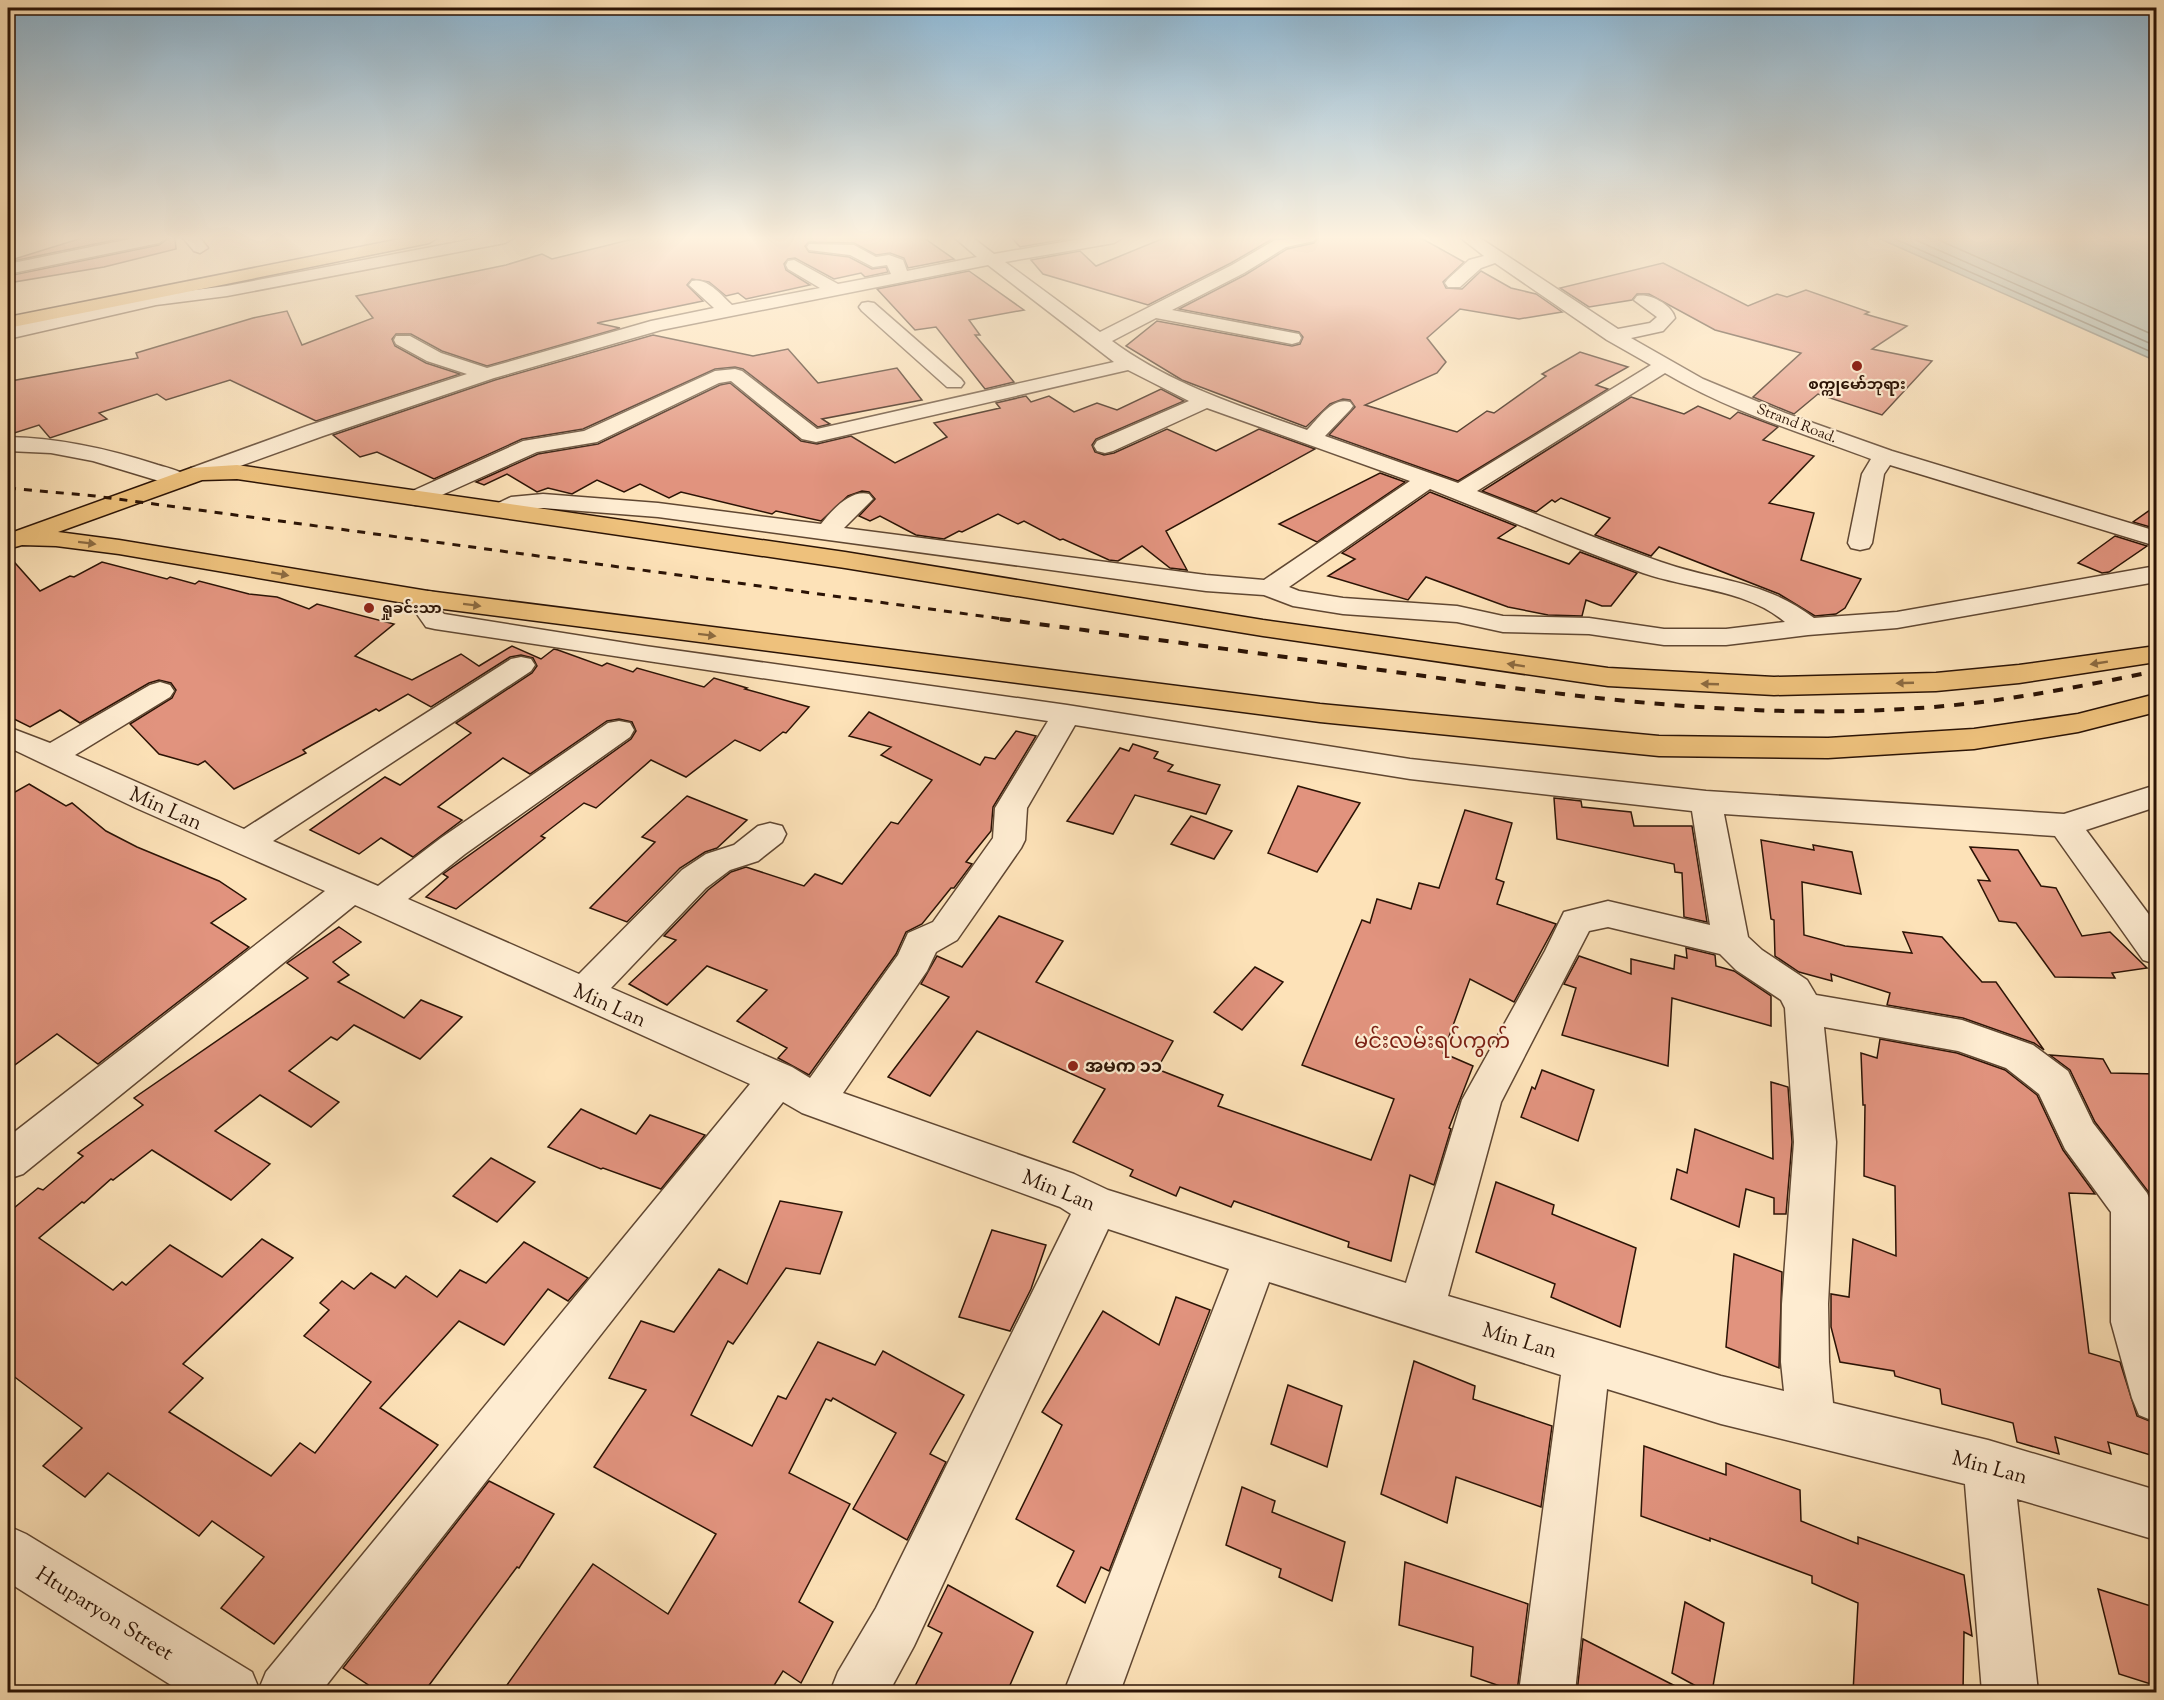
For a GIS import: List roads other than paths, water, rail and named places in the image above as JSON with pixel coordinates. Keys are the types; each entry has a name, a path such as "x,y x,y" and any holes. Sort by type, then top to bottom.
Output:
{"main road":[{"path":"8,323 37,317"},
{"path":"8,542 189,477 237,472 846,560 1263,628 1608,677 1774,686 1936,682 2040,672 2157,654"},
{"path":"8,542 57,539 119,547 428,599 1320,714 1659,746 1828,748 1974,739 2078,723 2157,703"}],"street":[{"path":"8,333 67,317"},
{"path":"8,444 64,448 189,477 315,430 487,374 658,325 696,317"},
{"path":"880,317 954,383"},
{"path":"1067,317 1130,364 1206,401 1428,480 1654,568 1751,592 1787,610 1808,627"},
{"path":"1097,341 1143,317"},
{"path":"1182,317 1292,338"},
{"name":"Strand Road.","path":"1586,317 1614,336 1717,392 1884,456 2157,539"},
{"path":"1614,336 1656,327 1666,317"},
{"path":"403,339 434,357 487,374"},
{"path":"416,498 531,446 589,437 714,377 735,375 810,434 816,436 1130,364"},
{"path":"1460,492 1665,365"},
{"path":"1105,447 1206,401"},
{"path":"1312,437 1342,406"},
{"path":"1860,543 1873,474 1884,456"},
{"path":"1269,588 1296,572 1428,480"},
{"path":"828,532 832,525 861,499"},
{"path":"502,510 519,502 580,502 828,532 1206,583 1269,588 1293,598 1343,606 1457,614 1503,624 1589,626 1664,636 1726,637 1808,627 1897,620 2157,574"},
{"path":"428,599 427,610 435,621 645,654 1067,714 1410,768 1706,802 2065,825 2157,796"},
{"path":"645,654 666,630"},
{"path":"246,843 521,665"},
{"path":"51,756 160,691"},
{"path":"286,1692 797,1090 914,961 921,943 945,931 1009,840 1011,807 1067,714"},
{"path":"8,1161 366,895 453,846 619,730"},
{"name":"Min Lan","path":"8,736 797,1090 1074,1193 1097,1206 1420,1310 1721,1400 1988,1465 2157,1515"},
{"path":"1706,802 1731,943"},
{"path":"2065,825 2157,950"},
{"path":"584,993 694,879 718,862 746,853 770,834"},
{"path":"1420,1310 1482,1100 1562,953 1575,921 1608,914 1731,943 1749,960 1794,990 1804,1008 1815,1142 1805,1304 1805,1362 1811,1422"},
{"path":"1804,1008 1962,1036 2019,1056 2054,1083 2079,1136 2132,1207 2134,1322 2157,1398"},
{"path":"858,1692 895,1627 1097,1206"},
{"path":"1092,1692 1256,1257"},
{"path":"1547,1692 1587,1360"},
{"path":"1988,1465 2010,1692"},
{"name":"Htuparyon Street","path":"8,1552 232,1692"}],"water":[{"path":"2057,317 2156,317 2156,361"}],"railway":[{"path":"8,488 95,496 1011,620"},
{"path":"1000,619 1542,692 1731,709 1856,711 1949,706 2038,694 2156,671"}],"place":[{"name":"စက္ကုမော်ဘုရား","path":"1857,366"},
{"name":"ရှုခင်းသာ","path":"369,608"},
{"name":"အမက ၁၁","path":"1073,1066"}],"district":[{"name":"မင်းလမ်းရပ်ကွက်","path":"1432,1041"}]}
